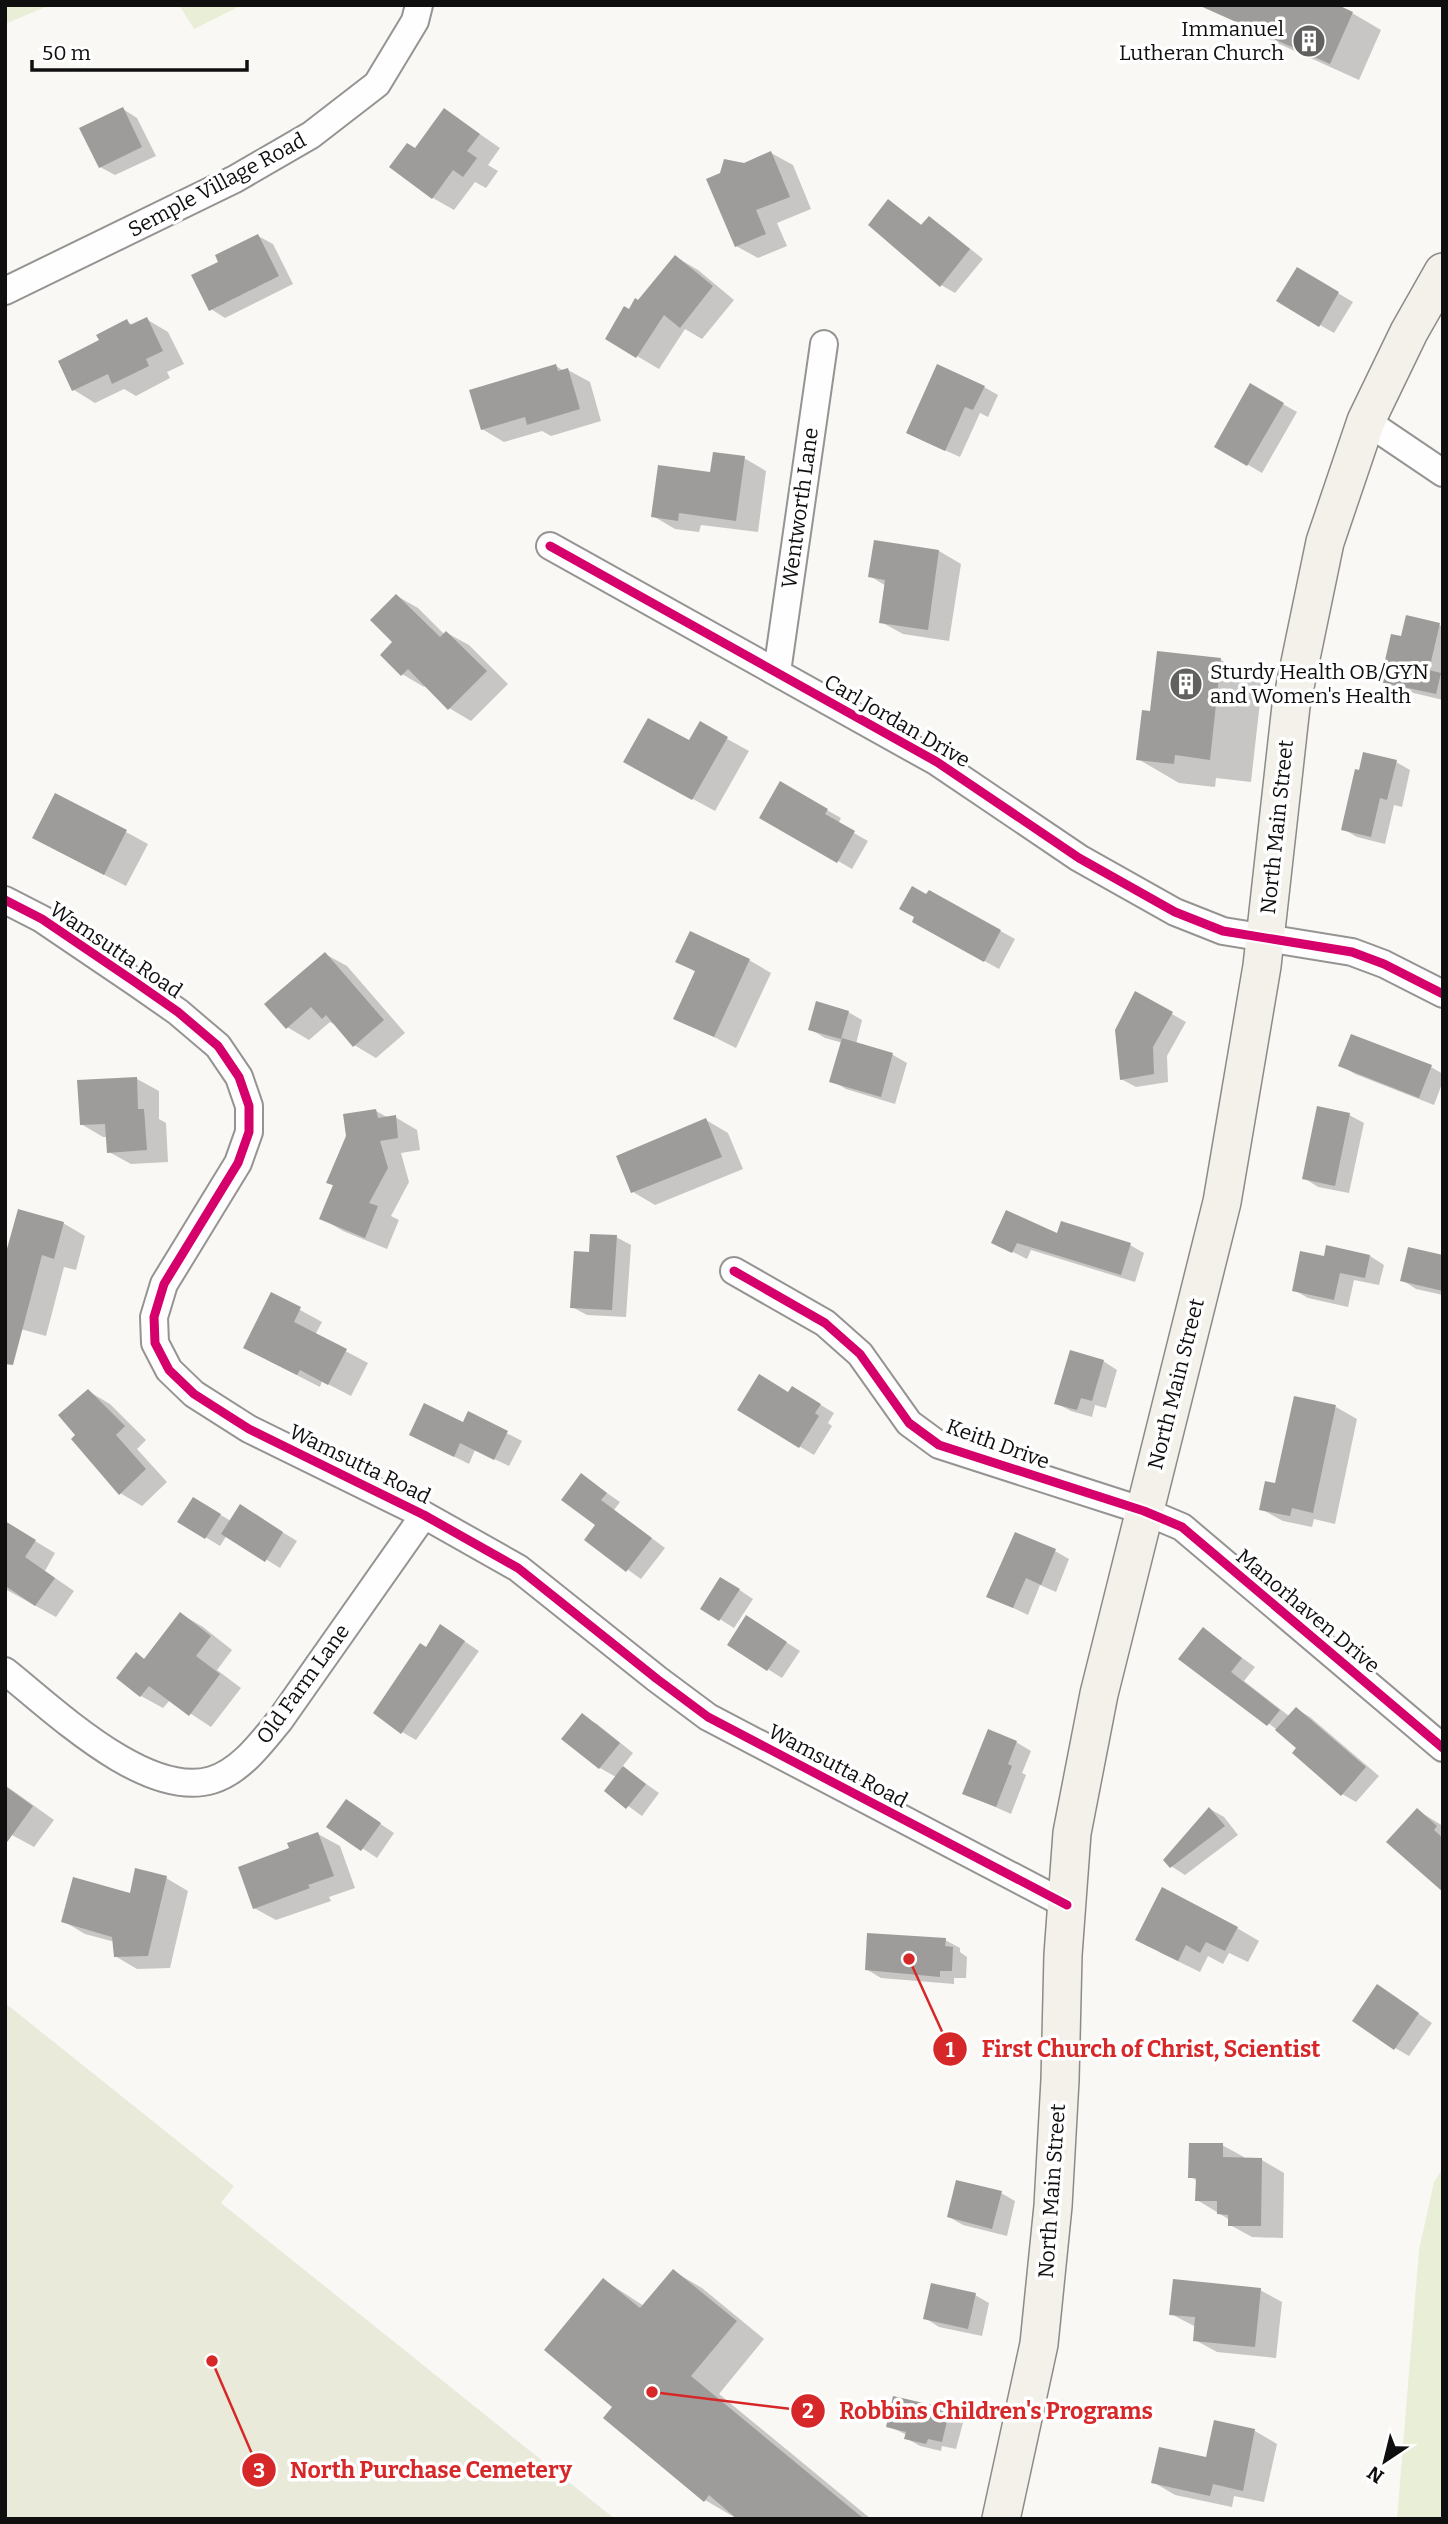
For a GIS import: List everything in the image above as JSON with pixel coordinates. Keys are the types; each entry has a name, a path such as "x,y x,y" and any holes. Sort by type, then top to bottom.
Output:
{"main road":[{"name":"North Main Street","path":"1001,2519 1039,2344 1053,2206 1072,1833 1099,1694 1222,1202 1265,936 1291,706 1325,542 1366,421 1409,332 1443,272"}],"street":[{"name":"Semple Village Road","path":"5,291 235,179 311,135 377,84 415,20 419,5"},
{"name":"Wentworth Lane","path":"777,672 824,344"},
{"path":"1366,421 1443,473"},
{"name":"Carl Jordan Drive","path":"550,546 937,762 1079,858 1175,912 1223,931 1352,952 1384,964 1443,994"},
{"name":"Wamsutta Road","path":"5,900 42,919 178,1012 218,1045 239,1077 249,1106 249,1132 238,1163 164,1284 154,1317 155,1343 169,1370 194,1394 249,1429 424,1515 519,1568 708,1717 1067,1905"},
{"name":"Keith Drive","path":"734,1271 825,1323 860,1354 909,1423 939,1445 1144,1511"},
{"name":"Manorhaven Drive","path":"1144,1511 1182,1527 1443,1748"},
{"name":"Old Farm Lane","path":"5,1671 94,1741 128,1764 154,1776 179,1782 211,1780 233,1770 280,1720 424,1515"}],"green space":[{"path":"5,5 50,5 5,24"},
{"path":"179,5 242,5 194,29"},
{"path":"5,2003 234,2186 221,2203 615,2519 5,2519"},
{"path":"1443,2168 1443,2519 1397,2519 1419,2250 1434,2182"}],"building":[{"name":"Immanuel Lutheran Church","path":"1198,5 1338,5 1353,12 1330,64"},
{"path":"123,107 142,147 99,168 79,128"},
{"path":"444,108 480,134 467,151 477,158 463,177 453,170 432,199 389,167 407,143 415,148"},
{"path":"771,151 790,197 756,210 766,234 735,247 706,179 720,173 724,159 744,163"},
{"path":"888,199 921,225 929,216 970,249 940,287 868,225"},
{"path":"258,234 279,276 209,311 191,275 218,262 215,255"},
{"path":"675,255 713,286 680,328 664,315 636,358 605,339 624,306 629,309 635,298 638,300"},
{"path":"1297,267 1339,292 1319,327 1276,301"},
{"path":"147,317 163,351 146,359 149,366 112,384 108,374 72,391 58,361 99,340 96,335 127,319 130,325"},
{"path":"556,364 558,371 568,368 580,409 527,425 525,417 481,430 469,390"},
{"path":"937,364 985,386 973,410 965,407 945,451 906,433"},
{"path":"1250,383 1284,403 1247,466 1214,447"},
{"path":"713,452 745,456 736,521 679,513 678,521 651,517 658,465 710,472"},
{"path":"874,540 939,550 928,630 879,623 885,580 868,577"},
{"path":"396,594 440,637 446,631 487,671 448,710 408,669 401,676 380,655 392,642 370,620"},
{"path":"1406,615 1440,623 1429,670 1441,673 1436,694 1380,682 1391,634 1401,636"},
{"name":"Sturdy Health OB/GYN and Women's Health","path":"1157,651 1221,658 1210,760 1175,755 1174,764 1136,760 1142,710 1150,711"},
{"path":"648,718 689,740 700,721 728,737 692,800 623,762"},
{"path":"1363,752 1397,760 1387,800 1380,798 1371,837 1341,830 1355,769 1359,770"},
{"path":"780,781 828,809 825,814 855,831 837,863 759,818"},
{"path":"55,793 127,830 104,875 32,838"},
{"path":"912,886 926,894 929,890 1001,930 984,962 912,922 914,917 899,909"},
{"path":"690,931 750,959 714,1037 673,1019 695,971 675,962"},
{"path":"325,952 384,1020 353,1047 326,1015 322,1019 311,1007 286,1029 264,1004"},
{"path":"1135,991 1173,1012 1153,1047 1154,1074 1120,1080 1115,1030"},
{"path":"816,1001 849,1011 841,1039 808,1030"},
{"path":"1351,1034 1432,1065 1419,1098 1338,1066"},
{"path":"842,1038 893,1053 881,1097 829,1082"},
{"path":"137,1077 138,1109 144,1109 147,1150 107,1153 105,1124 80,1125 77,1080"},
{"path":"1317,1106 1350,1113 1335,1186 1302,1179"},
{"path":"376,1109 378,1118 396,1115 398,1138 380,1141 388,1168 369,1203 378,1206 365,1238 319,1219 333,1185 326,1183 346,1136 343,1114"},
{"path":"706,1118 722,1157 631,1193 616,1156"},
{"path":"18,1209 64,1222 54,1259 42,1255 13,1365 5,1364 5,1256"},
{"path":"1006,1210 1057,1233 1061,1221 1131,1243 1121,1275 1017,1243 1012,1253 991,1243"},
{"path":"590,1234 617,1235 612,1310 570,1308 574,1251 589,1252"},
{"path":"1326,1245 1370,1255 1365,1278 1340,1273 1334,1300 1292,1291 1300,1251 1324,1256"},
{"path":"1408,1247 1443,1255 1443,1291 1400,1281"},
{"path":"271,1292 301,1307 294,1322 347,1349 328,1385 300,1370 297,1375 243,1348"},
{"path":"1070,1350 1104,1360 1092,1401 1081,1398 1077,1410 1054,1404"},
{"path":"759,1374 788,1392 792,1386 821,1404 815,1413 819,1416 799,1448 737,1410"},
{"path":"88,1389 125,1426 116,1435 146,1469 119,1495 71,1439 75,1435 58,1415"},
{"path":"1294,1396 1336,1405 1313,1513 1292,1508 1290,1516 1259,1510 1265,1481 1275,1483"},
{"path":"424,1403 463,1422 468,1411 508,1431 494,1460 460,1443 454,1457 409,1435"},
{"path":"581,1473 607,1493 601,1500 652,1538 626,1572 584,1540 595,1525 561,1500"},
{"path":"193,1497 221,1514 205,1539 177,1522"},
{"path":"240,1504 283,1532 265,1562 221,1534"},
{"path":"5,1521 36,1540 25,1557 55,1578 35,1606 7,1587 5,1589"},
{"path":"1015,1532 1056,1549 1041,1585 1026,1578 1013,1608 986,1597"},
{"path":"720,1577 740,1589 719,1621 700,1609"},
{"path":"180,1612 211,1636 196,1656 220,1674 189,1716 149,1686 140,1697 116,1678 136,1652 144,1659"},
{"path":"746,1615 787,1642 767,1671 727,1645"},
{"path":"440,1624 465,1641 401,1734 373,1713 420,1643 426,1647"},
{"path":"1203,1627 1242,1658 1231,1672 1280,1710 1267,1726 1178,1659"},
{"path":"1296,1707 1366,1767 1341,1796 1292,1753 1296,1748 1275,1730"},
{"path":"582,1713 620,1743 599,1769 561,1739"},
{"path":"988,1729 1017,1741 1008,1764 1012,1766 996,1807 962,1794"},
{"path":"623,1766 646,1784 626,1809 604,1791"},
{"path":"5,1786 33,1806 5,1845"},
{"path":"346,1799 381,1823 361,1851 326,1827"},
{"path":"1209,1807 1225,1826 1170,1868 1163,1860"},
{"path":"1417,1808 1437,1826 1434,1830 1443,1838 1443,1892 1386,1842"},
{"path":"318,1832 334,1876 253,1909 238,1867 289,1848 287,1843"},
{"path":"135,1868 167,1876 148,1956 114,1957 112,1937 61,1922 73,1877 130,1893"},
{"path":"1162,1887 1238,1927 1225,1951 1206,1942 1200,1953 1186,1945 1178,1961 1135,1940"},
{"path":"867,1933 946,1938 945,1946 953,1947 952,1971 940,1971 940,1977 865,1970"},
{"path":"1377,1984 1419,2013 1394,2050 1352,2021"},
{"path":"1189,2143 1223,2143 1223,2157 1262,2158 1261,2226 1228,2226 1228,2215 1217,2214 1217,2201 1195,2201 1196,2178 1188,2178"},
{"path":"956,2180 1002,2191 992,2229 947,2217"},
{"path":"673,2269 737,2321 691,2376 864,2519 737,2519 709,2495 704,2502 603,2418 612,2407 544,2350 603,2278 640,2308"},
{"path":"1173,2279 1261,2288 1255,2347 1193,2341 1195,2317 1169,2315"},
{"path":"931,2283 976,2293 968,2329 923,2319"},
{"path":"893,2396 950,2409 942,2442 928,2439 926,2444 904,2439 906,2432 886,2427"},
{"path":"1214,2420 1255,2429 1243,2491 1213,2484 1210,2496 1151,2483 1159,2447 1206,2457"}],"cycle path":[{"path":"550,546 937,762 1079,858 1175,912 1223,931 1352,952 1384,964 1443,994"},
{"path":"5,900 42,919 178,1012 218,1046 239,1077 249,1106 249,1132 238,1163 164,1284 154,1317 155,1343 169,1370 194,1394 249,1429 424,1515 518,1568 708,1717 1067,1905"},
{"path":"734,1271 825,1323 860,1354 909,1423 939,1445 1144,1511 1182,1527 1443,1748"}],"place":[{"name":"Immanuel Lutheran Church","path":"1309,41"},
{"name":"Sturdy Health OB/GYN and Women's Health","path":"1186,684"},
{"name":"First Church of Christ, Scientist","path":"909,1959"},
{"name":"North Purchase Cemetery","path":"212,2361"},
{"name":"Robbins Children's Programs","path":"652,2392"}]}
